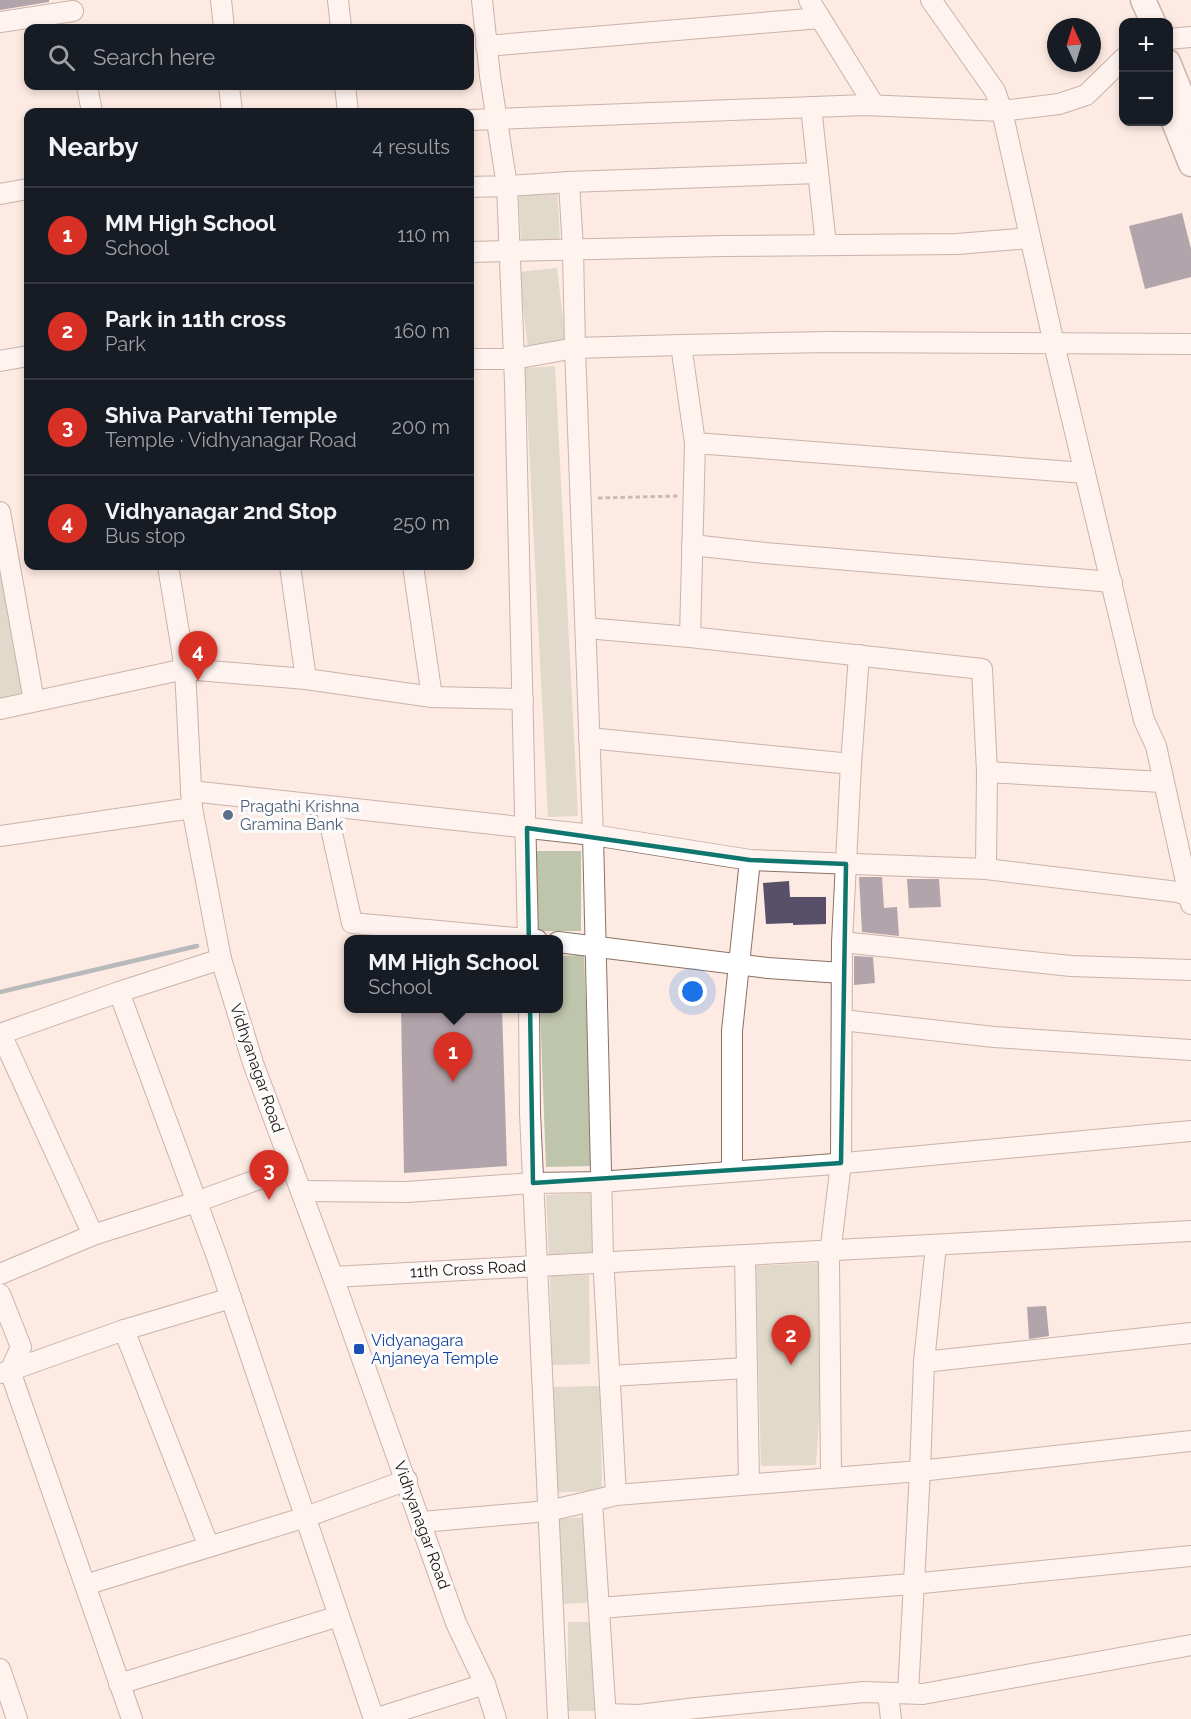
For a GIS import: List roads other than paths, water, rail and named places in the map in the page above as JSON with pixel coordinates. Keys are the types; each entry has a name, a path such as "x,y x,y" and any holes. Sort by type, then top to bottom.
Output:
{"main road":[{"path":"1126,0 1133,18"},
{"path":"1143,0 1151,18"},
{"path":"1172,72 1191,119"},
{"path":"1173,119 1191,164"}],"street":[{"path":"222,0 224,24"},
{"path":"338,0 340,24"},
{"path":"482,0 486,46 507,186 531,935"},
{"path":"809,0 874,105"},
{"path":"931,0 995,91 1002,111 1054,344 1144,720 1156,746 1162,782 1190,899"},
{"path":"0,22 74,13"},
{"path":"486,46 820,18"},
{"path":"1173,39 1191,38"},
{"path":"474,120 874,105 1002,111 1059,104 1086,95 1119,63"},
{"path":"88,90 91,108"},
{"path":"229,90 232,108"},
{"path":"345,90 348,108"},
{"path":"811,107 826,245"},
{"path":"474,187 818,173"},
{"path":"569,182 593,835 600,1182 616,1495"},
{"path":"0,194 24,190"},
{"path":"474,252 957,244 1030,238"},
{"path":"474,359 514,359 575,348 681,345 828,342 1191,344"},
{"path":"681,345 695,443 690,637"},
{"path":"0,361 24,357"},
{"path":"695,443 1085,473"},
{"path":"0,512 34,701"},
{"path":"692,545 1112,582"},
{"name":"Vidhyanagar Road","path":"169,570 185,669 191,799 221,959 253,1063 422,1522 456,1623 485,1684 495,1719"},
{"path":"291,570 306,679"},
{"path":"414,570 432,697"},
{"path":"586,628 982,669 987,772 986,869"},
{"path":"831,1478 829,1262 841,1163 842,942 850,764 859,655"},
{"path":"0,709 185,669 306,679 432,697 523,699"},
{"path":"589,738 850,764"},
{"path":"987,772 1162,782"},
{"path":"0,836 191,799 326,806 593,835 750,860 986,869 1178,892 1190,899"},
{"path":"326,806 352,923 486,935"},
{"path":"732,1172 732,1031 750,860"},
{"path":"842,942 1071,966 1191,970"},
{"path":"563,943 738,964 842,973"},
{"path":"93,1235 0,1034 221,959"},
{"path":"119,992 231,1298 374,1719 485,1684"},
{"path":"529,1013 530,1113 558,1719"},
{"path":"842,1020 994,1037 1191,1050"},
{"path":"301,1191 407,1192 533,1183 600,1182 1191,1131"},
{"path":"0,1274 93,1235 196,1202 292,1167"},
{"name":"11th Cross Road","path":"333,1277 1191,1231"},
{"path":"908,1693 924,1362 936,1245"},
{"path":"745,1255 749,1484"},
{"path":"0,1294 21,1347 5,1372"},
{"path":"5,1372 124,1330 231,1298"},
{"path":"124,1330 209,1547"},
{"path":"924,1362 1191,1333"},
{"path":"610,1376 747,1368"},
{"path":"5,1372 132,1719"},
{"path":"422,1522 548,1511 616,1495 920,1471 1191,1441"},
{"path":"85,1586 306,1517 406,1480"},
{"path":"592,1501 606,1717 864,1692 923,1694 1191,1646"},
{"path":"599,1608 912,1584 1191,1556"},
{"path":"119,1684 339,1616"},
{"path":"0,1668 17,1719"},
{"path":"888,1693 891,1719"}],"waterway":[{"path":"0,992 197,946"}],"place":[{"name":"Vidhyanagar 2nd Stop","path":"198,681"},
{"name":"Pragathi Krishna Gramina Bank","path":"228,815"},
{"name":"MM High School","path":"453,1082"},
{"name":"Shiva Parvathi Temple","path":"269,1200"},
{"name":"Vidyanagara Anjaneya Temple","path":"359,1349"},
{"name":"Park in 11th cross","path":"791,1365"}]}
